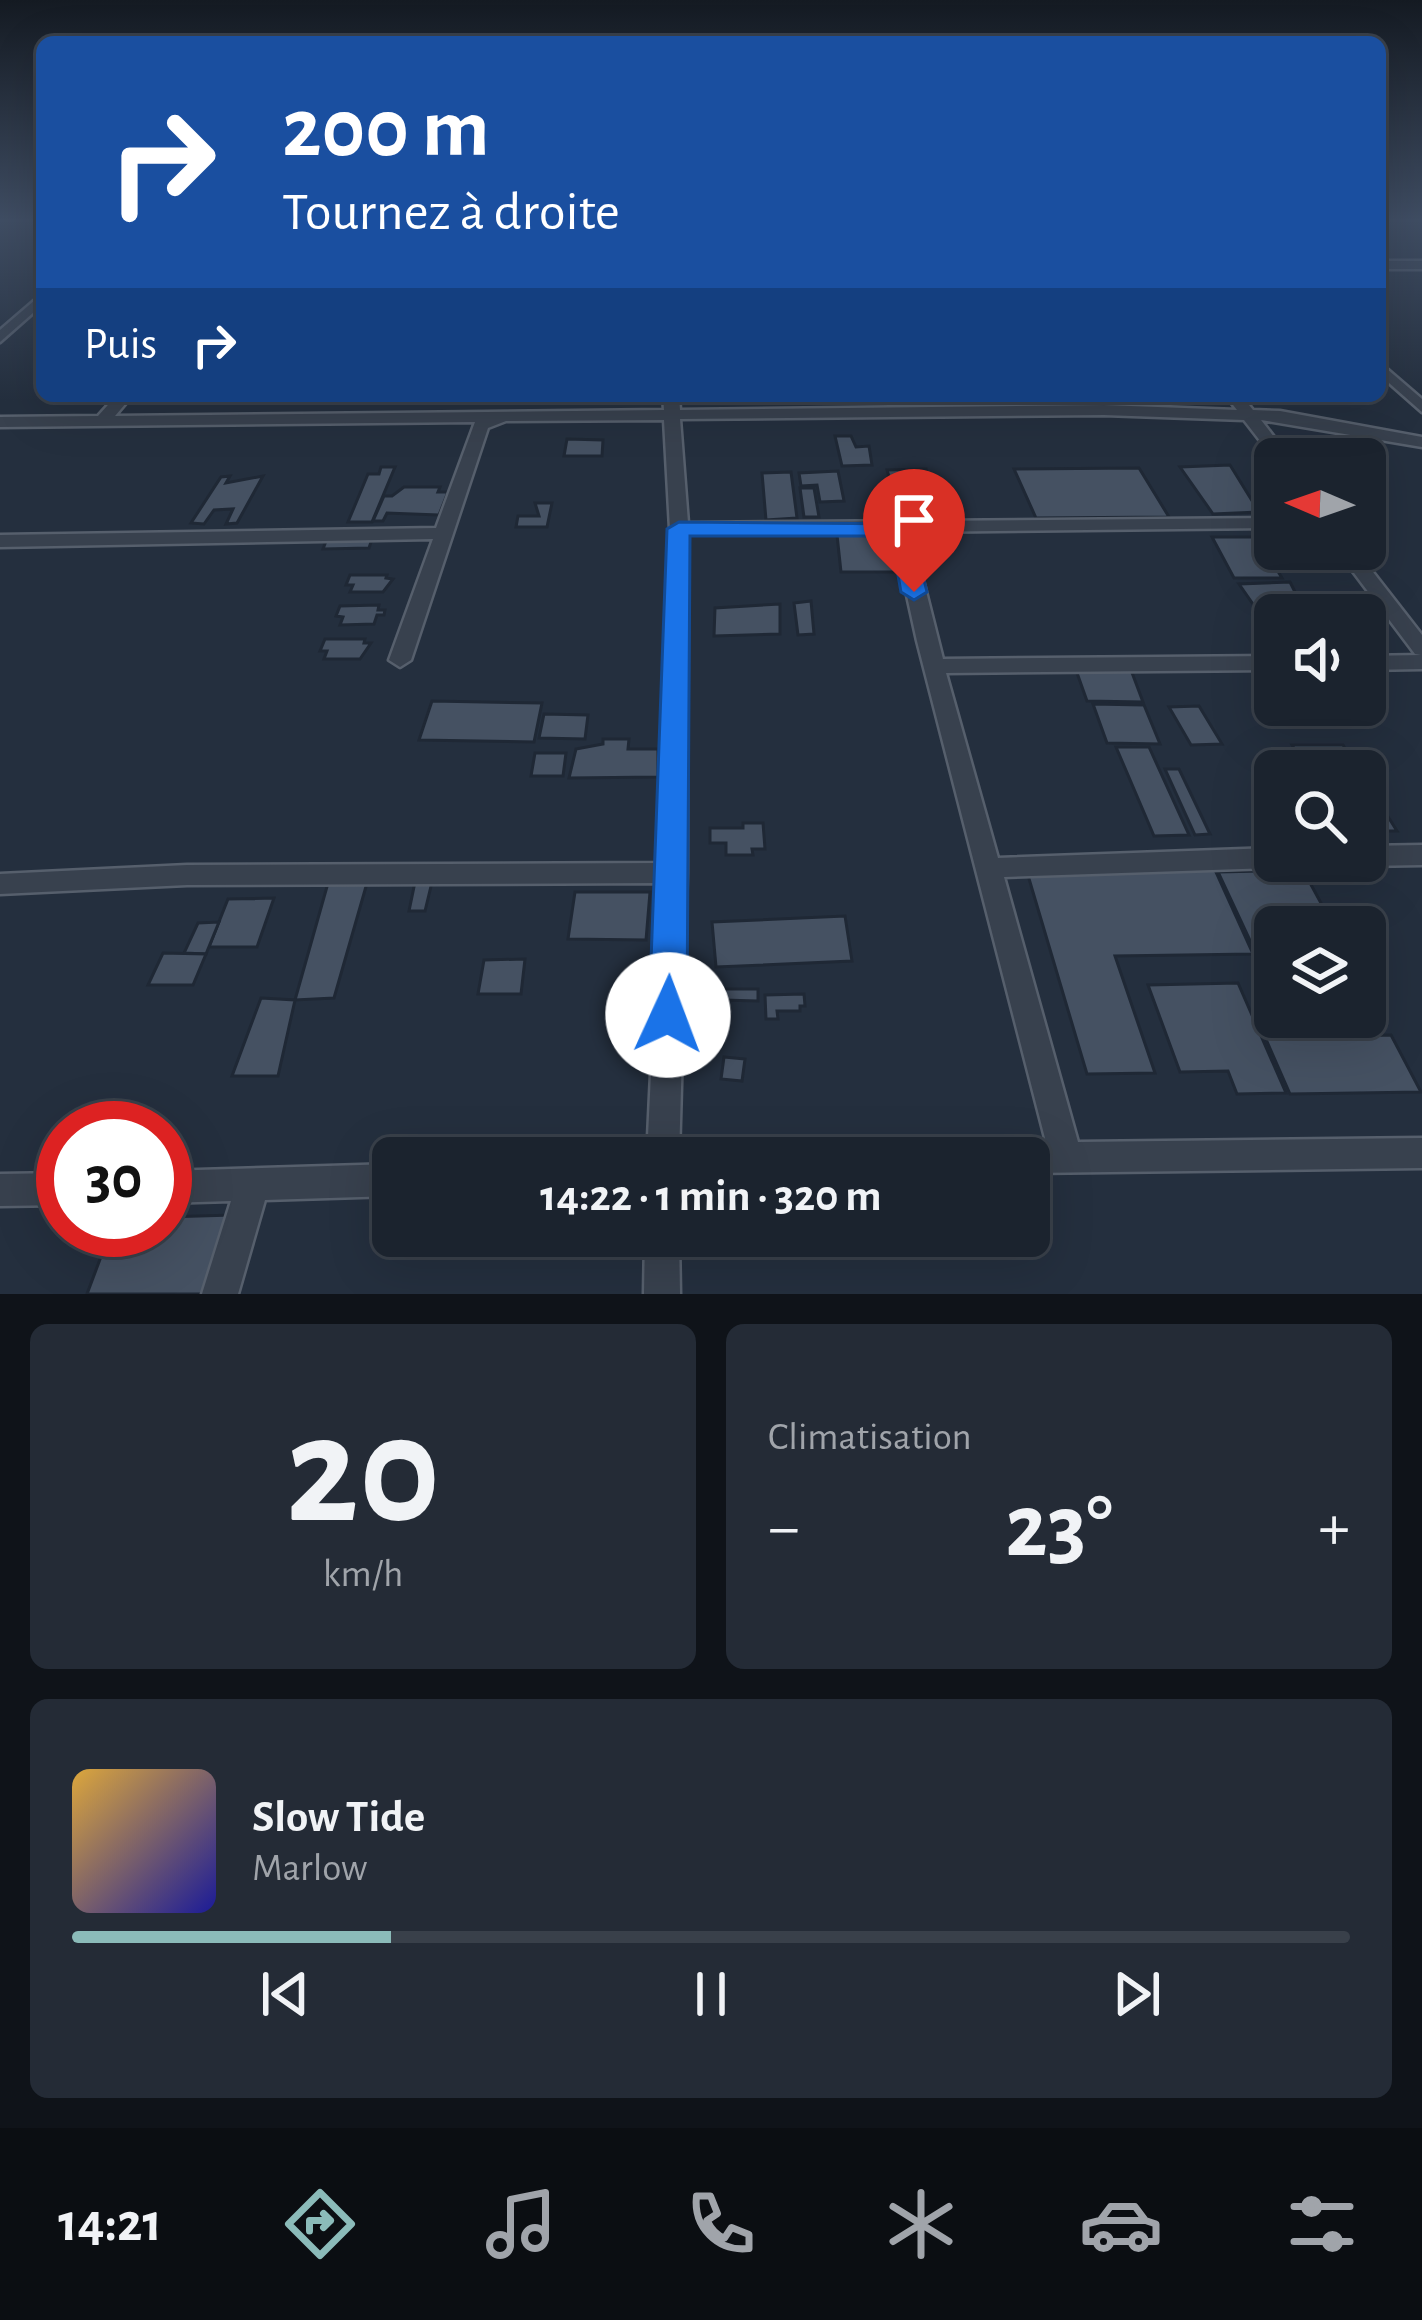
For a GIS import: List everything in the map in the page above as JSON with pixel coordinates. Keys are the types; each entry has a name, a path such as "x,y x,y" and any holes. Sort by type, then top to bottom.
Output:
{"street":[{"path":"0,338 36,304"},
{"path":"1386,373 1422,407"},
{"path":"102,421 119,402"},
{"path":"841,413 858,407 858,402"},
{"path":"1239,402 1268,438"},
{"path":"0,422 512,416 671,405 841,413 1104,410 1302,419 1422,442"},
{"path":"664,1137 679,529 671,405"},
{"path":"400,661 481,425 512,416"},
{"path":"679,529 1254,523"},
{"path":"901,529 1066,1157"},
{"path":"3,545 444,533"},
{"path":"1362,570 1422,649"},
{"path":"1386,663 1422,662"},
{"path":"937,667 1254,663"},
{"path":"1386,856 1422,855"},
{"path":"991,868 1254,859"},
{"path":"0,884 188,875 674,873"},
{"path":"1050,1157 1422,1154"},
{"path":"192,1186 372,1181"},
{"path":"220,1294 253,1185"},
{"path":"0,1190 36,1189"},
{"path":"662,1257 662,1294"}],"building":[{"path":"835,436 851,436 856,447 869,446 872,465 842,466"},
{"path":"567,439 603,440 602,456 564,456"},
{"path":"1230,465 1254,504 1254,512 1213,514 1180,467"},
{"path":"381,467 395,467 372,522 348,522 368,474 379,474"},
{"path":"1139,468 1169,517 1036,518 1014,469"},
{"path":"926,469 930,486 892,487 887,470"},
{"path":"838,471 844,501 820,502 817,485 801,486 799,473"},
{"path":"791,472 797,518 766,520 762,473"},
{"path":"230,476 226,483 263,476 237,523 226,524 233,509 214,510 204,524 191,523 221,477"},
{"path":"404,487 440,487 438,492 448,492 439,515 387,513 383,521 373,521 384,496"},
{"path":"800,488 814,488 819,517 804,517"},
{"path":"535,503 552,503 547,527 516,527 518,516 539,516"},
{"path":"895,534 898,572 841,572 837,535"},
{"path":"1212,537 1254,537 1254,570 1277,570 1282,578 1234,578"},
{"path":"372,539 369,548 323,549 326,541"},
{"path":"350,575 393,579 383,592 350,592 353,585 346,585"},
{"path":"1290,582 1296,594 1254,594 1254,606 1239,584"},
{"path":"811,601 814,634 798,635 794,603"},
{"path":"780,604 780,634 714,636 715,608"},
{"path":"379,605 384,615 377,615 374,624 340,625 343,617 336,616 340,606"},
{"path":"325,639 371,643 360,659 324,659 327,651 320,651"},
{"path":"1076,670 1131,670 1143,702 1087,701"},
{"path":"432,701 542,703 534,742 419,740"},
{"path":"1093,704 1144,705 1160,744 1107,743"},
{"path":"1199,706 1222,744 1191,745 1169,707"},
{"path":"544,714 588,715 585,739 539,738"},
{"path":"603,739 629,739 628,749 658,749 658,777 569,778 576,749 603,744"},
{"path":"1292,745 1343,745 1346,750 1295,750"},
{"path":"1116,747 1149,747 1189,835 1154,836"},
{"path":"535,753 566,753 563,776 531,776"},
{"path":"1165,769 1179,769 1210,834 1195,835"},
{"path":"1386,813 1397,831 1386,831"},
{"path":"743,823 763,823 765,849 752,849 753,855 726,855 726,843 710,843 710,828 743,828"},
{"path":"1215,870 1253,954 1115,956 1155,1073 1087,1074 1027,872"},
{"path":"1254,871 1254,882 1310,882 1323,906 1254,906 1254,949 1218,872"},
{"path":"415,882 432,882 425,911 409,911"},
{"path":"328,883 367,883 334,998 295,1000"},
{"path":"575,892 650,892 646,940 568,939"},
{"path":"274,898 257,947 209,947 228,899"},
{"path":"845,916 852,961 716,967 712,922"},
{"path":"219,922 206,954 184,953 198,923"},
{"path":"163,953 206,954 193,985 148,985"},
{"path":"525,959 521,994 478,994 484,960"},
{"path":"1238,983 1254,1020 1254,1038 1262,1038 1286,1093 1237,1094 1228,1071 1180,1072 1148,985"},
{"path":"722,989 758,989 758,1001 722,1000"},
{"path":"804,994 805,1006 800,1011 777,1011 778,1019 766,1019 765,995"},
{"path":"261,998 295,1000 278,1076 232,1076"},
{"path":"1391,1035 1421,1092 1290,1094 1265,1038 1386,1038"},
{"path":"724,1057 745,1059 742,1081 721,1079"},
{"path":"233,1215 211,1294 87,1294 101,1257 192,1257 192,1216"}],"route":[{"path":"668,1015 679,529 901,529 914,592"}]}
